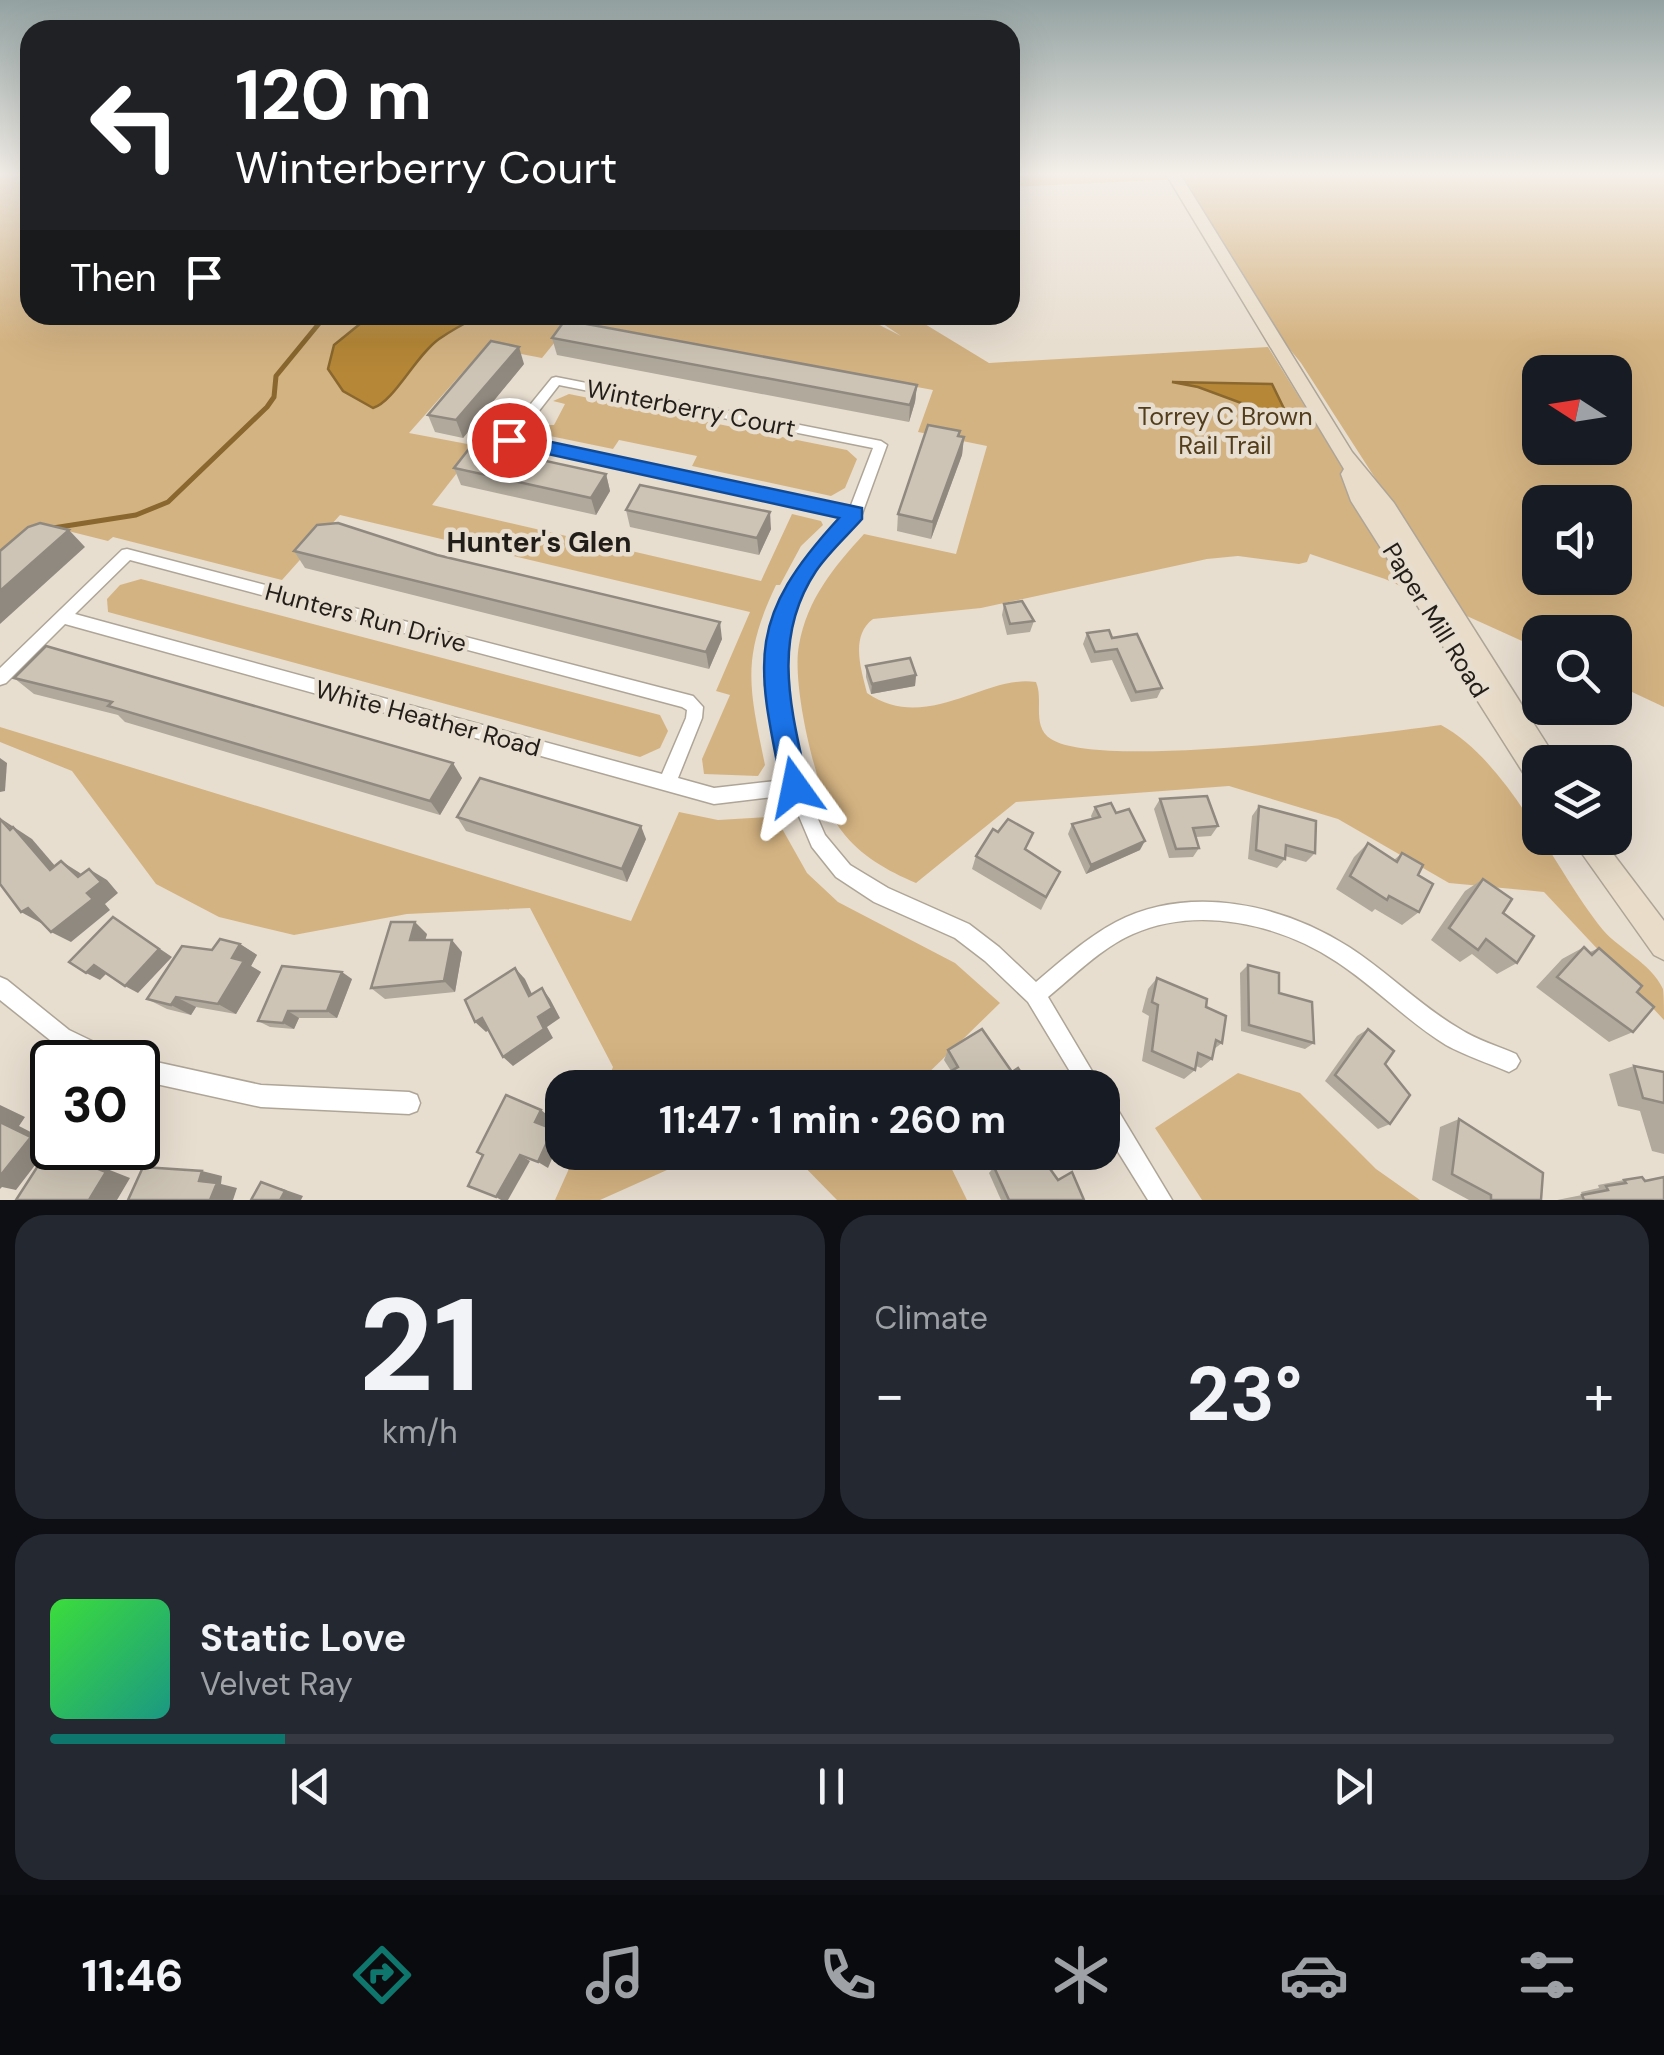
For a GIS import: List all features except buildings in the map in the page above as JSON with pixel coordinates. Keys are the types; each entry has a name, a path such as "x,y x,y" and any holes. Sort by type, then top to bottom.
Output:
{"main road":[{"name":"Paper Mill Road","path":"1207,230 1345,457 1387,508 1533,745"},
{"name":"Paper Mill Road","path":"1345,457 1358,496 1522,749"},
{"path":"1598,855 1664,945"}],"street":[{"name":"Winterberry Court","path":"855,514 509,440 556,381 881,445 855,514 807,567 778,631 774,685 795,787 818,841 842,871 880,895 962,931 1035,996 1081,1070"},
{"name":"Hunters Run Drive","path":"0,678 127,554 687,701 695,707 694,718 667,784"},
{"name":"White Heather Road","path":"63,617 714,796 795,787"},
{"path":"1035,996 1094,948 1132,925 1169,914 1210,911 1253,917 1342,953 1456,1039 1509,1061"},
{"path":"0,988 68,1040"},
{"path":"160,1074 261,1096 408,1103"},
{"path":"1120,1134 1161,1200"}],"green space":[{"path":"0,230 20,230 20,325 569,325 542,358 485,347 409,433 478,446 432,505 761,581 792,514 821,521 823,525 801,546 780,585 776,585 757,633 752,693 765,765 758,776 704,774 702,759 730,695 716,691 750,612 340,515 282,580 113,537 108,541 44,525 0,563"},
{"name":"Torrey C Brown Rail Trail","path":"1213,230 1664,230 1664,707 1632,692 1632,615 1522,615 1522,641 1385,579 1310,554 1307,562 1299,564 1238,556 1207,559 981,608 873,619 862,634 859,653 867,693 889,704 933,705 996,686 1036,682 1045,734 1078,748 1177,751 1441,725 1489,764 1522,807 1522,855 1553,855 1603,930 1658,980 1663,989 1664,1020 1544,892 1449,883 1338,819 1229,786 1016,802 916,883 857,848 832,814 815,768 802,712 799,645 815,598 864,534 956,554 987,446 918,432 933,390 587,325 880,325 901,336 885,325 926,325 989,363 1268,347 1364,502 1386,495 1301,363 1270,325"},
{"path":"569,394 847,450 857,459 845,488 831,496 692,466 697,456 619,440 613,449 545,435 540,425 554,425 565,404 553,401"},
{"path":"141,579 660,715 668,731 660,748 640,757 108,612 107,599 120,585"},
{"path":"0,727 631,921 679,812 718,820 766,817 780,825 807,873 838,902 955,963 1000,1003 931,1070 612,1070 530,908 407,914 294,935 219,917 156,884 72,771 0,742"},
{"path":"1238,1073 1300,1093 1376,1169 1420,1200 1202,1200 1155,1128"},
{"path":"568,1170 667,1170 600,1200 555,1200"},
{"path":"808,1170 952,1170 967,1200 837,1200"}],"shaded area":[{"path":"359,325 462,325 430,346 389,397 373,408 343,391 328,369 334,345"},
{"path":"1172,382 1272,384 1290,421 1198,387"}],"waterway":[{"path":"53,528 136,515 168,502 267,407 274,397 276,376 318,325"}],"district":[{"name":"Hunter's Glen","path":"539,542"}],"route":[{"path":"509,440 855,514 807,567 778,631 773,654 774,685 795,787"}]}
